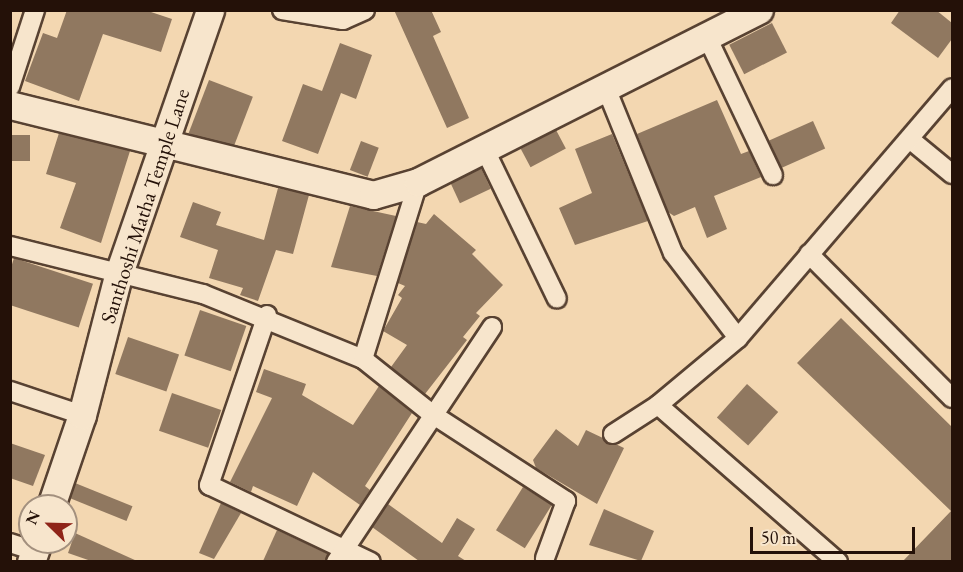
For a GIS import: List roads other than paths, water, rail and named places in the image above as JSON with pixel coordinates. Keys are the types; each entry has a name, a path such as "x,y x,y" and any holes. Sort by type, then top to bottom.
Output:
{"street":[{"path":"10,87 35,10"},
{"name":"Santhoshi Matha Temple Lane","path":"55,494 82,416 118,276 167,142 210,10"},
{"path":"282,10 343,20 365,10"},
{"path":"10,105 167,142 373,195 418,182 485,150 708,39 759,10"},
{"path":"708,39 773,175"},
{"path":"606,88 673,254 738,338"},
{"path":"613,434 658,405 738,338 809,254 912,141 952,88"},
{"path":"912,141 952,174"},
{"path":"485,150 558,299"},
{"path":"363,359 418,182"},
{"path":"10,246 118,276 204,294 267,315 363,359 432,414 566,501 545,558"},
{"path":"809,254 952,398"},
{"path":"267,315 209,485 339,555 372,561"},
{"path":"339,555 492,327"},
{"path":"10,391 82,416"},
{"path":"658,405 838,561"}]}
